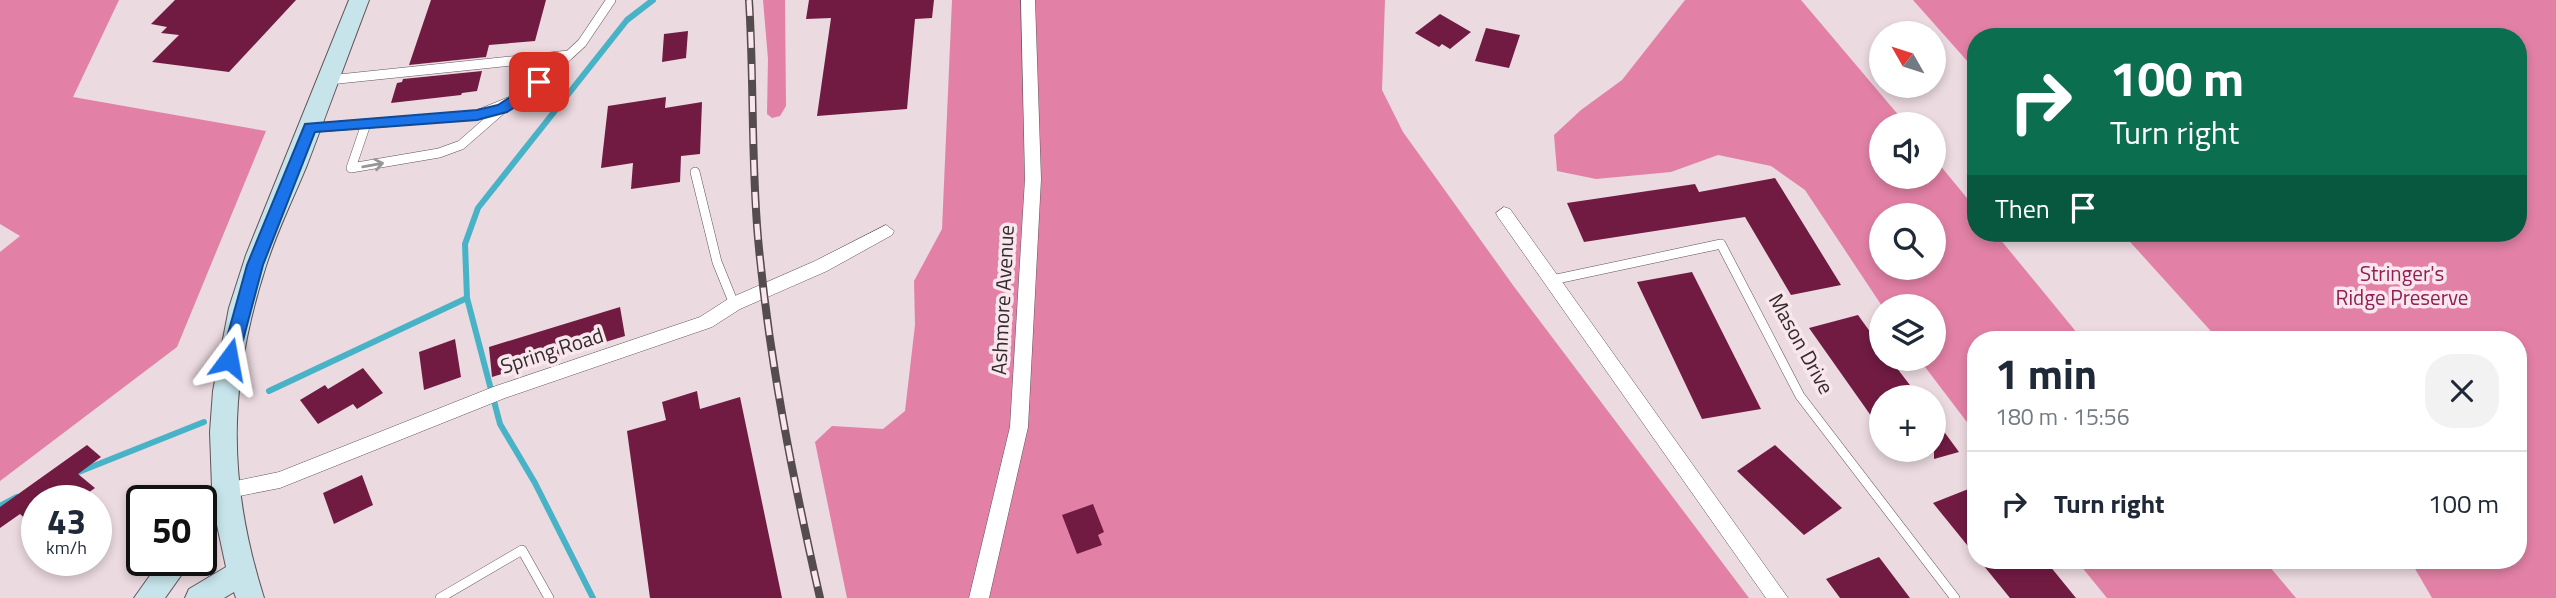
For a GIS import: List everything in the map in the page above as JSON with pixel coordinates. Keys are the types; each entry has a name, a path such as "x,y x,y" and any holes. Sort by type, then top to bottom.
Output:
{"main road":[{"path":"199,598 246,586 224,491 222,450 225,380 239,316 255,265 359,0"},
{"path":"217,501 224,491"},
{"path":"148,598 165,576"}],"street":[{"name":"Ashmore Avenue","path":"979,598 1019,427 1033,180 1028,0"},
{"path":"1504,213 1778,598"},
{"name":"Spring Road","path":"224,491 280,480 500,392 608,357 706,321 734,304 821,266 886,231"}],"lane":[{"path":"366,124 351,169 439,153 461,145 505,107 523,96 582,43 611,0"},
{"path":"328,81 569,55"},
{"path":"310,128 477,115 505,107"},
{"path":"695,172 717,262 734,304"},
{"name":"Mason Drive","path":"1552,280 1721,244 1800,396 1955,598"},
{"path":"440,598 522,550 549,598"}],"green space":[{"path":"0,0 119,0 73,97 266,131 177,347 0,481 0,252 20,236 0,224"},
{"path":"763,0 785,0 786,106 780,116 772,118 767,114 768,59"},
{"path":"952,0 1385,0 1382,90 1403,132 1515,288 1749,598 847,598 815,442 832,426 883,429 905,411 915,325 914,281 942,229"},
{"path":"1685,0 1801,0 1869,80 1869,98 1884,98 1896,112 1869,112 1869,189 1946,189 1946,173 1967,198 1967,242 2002,242 2075,331 1967,331 1967,422 1946,395 1946,385 1939,385 1928,371 1946,371 1946,294 1874,294 1805,190 1771,166 1718,155 1671,172 1596,179 1557,171 1554,135 1581,110 1622,80"},
{"name":"Stringer's Ridge Preserve","path":"1913,0 2556,0 2556,598 2432,598 2415,569 2527,569 2527,331 2211,331 2130,242 2527,242 2527,28 1967,28 1967,61 1946,37 1946,21 1932,21"},
{"path":"2083,569 2272,569 2296,598 2107,598"}],"building":[{"path":"175,0 296,0 229,72 152,62 179,35 161,33 167,27 151,24"},
{"path":"431,0 546,0 535,41 489,45 486,57 409,65"},
{"path":"809,0 934,0 932,18 915,19 907,109 817,116 831,18 806,19"},
{"path":"1440,14 1471,32 1450,49 1442,44 1439,47 1415,33"},
{"path":"1486,28 1520,35 1509,68 1475,61"},
{"path":"688,31 686,58 662,62 664,34"},
{"path":"482,71 477,91 391,103 397,83 403,79"},
{"path":"666,97 665,108 702,102 700,154 681,156 680,182 631,189 633,163 601,168 608,106"},
{"path":"1775,178 1841,285 1791,295 1745,217 1584,242 1567,203 1695,184 1699,192"},
{"path":"1692,272 1761,409 1702,419 1637,282"},
{"path":"620,307 625,336 492,377 489,347"},
{"path":"1858,315 1869,330 1869,371 1899,371 1910,385 1869,385 1869,413 1809,328"},
{"path":"455,339 461,377 424,390 419,352"},
{"path":"363,368 383,393 357,409 353,404 318,424 300,400 325,385 328,389"},
{"path":"697,391 700,409 740,397 782,598 650,598 627,431 666,420 662,402"},
{"path":"1946,434 1959,452 1946,456"},
{"path":"87,445 101,457 78,474 91,485 31,485"},
{"path":"1775,445 1842,508 1804,535 1737,471"},
{"path":"362,475 373,505 334,524 323,493"},
{"path":"1967,490 1967,545 1933,503"},
{"path":"21,492 21,515 0,528 0,507"},
{"path":"1093,504 1104,532 1098,535 1102,545 1077,554 1062,515"},
{"path":"1879,557 1910,598 1840,598 1826,579"},
{"path":"1986,569 2052,569 2076,598 2010,598"}],"waterway":[{"path":"467,298 465,244 478,208 627,20 653,0"},
{"path":"269,391 467,298"},
{"path":"467,298 500,424 535,483 593,598"},
{"path":"76,473 204,422"},
{"path":"0,506 17,497"}],"railway":[{"path":"749,0 754,179 763,284 783,419 820,598"}],"route":[{"path":"229,359 255,265 310,128 477,115 502,109 539,82"}]}
